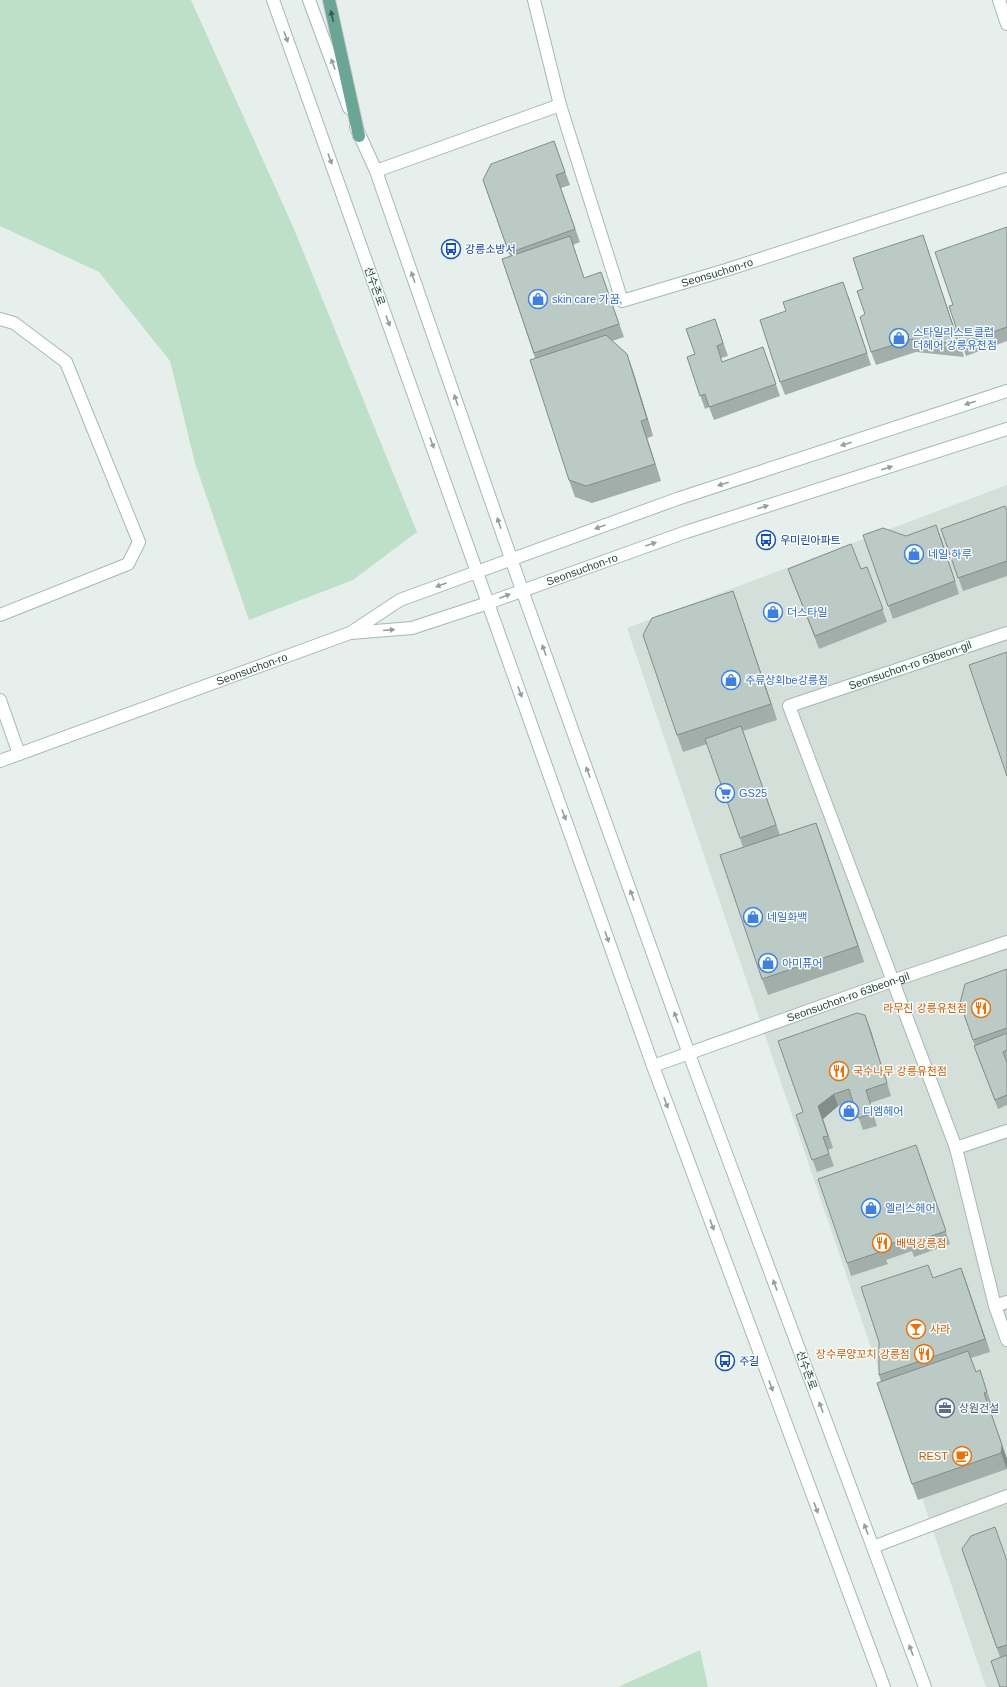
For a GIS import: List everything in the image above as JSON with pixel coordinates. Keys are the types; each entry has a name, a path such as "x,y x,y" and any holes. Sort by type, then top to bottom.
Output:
{"main road":[{"path":"329,0 359,136"}],"street":[{"name":"선수촌로","path":"272,0 478,572 653,1066"},
{"path":"309,0 359,136 376,171 512,559 677,499 1007,391"},
{"name":"Seonsuchon-ro","path":"534,0 560,105 622,300 726,270 1007,179"},
{"path":"999,0 1007,24"},
{"path":"376,171 560,105"},
{"path":"0,319 14,323 66,362 139,542 128,564 0,615"},
{"name":"Seonsuchon-ro","path":"350,633 412,628 488,603 686,532 1007,429"},
{"name":"선수촌로","path":"512,559 689,1054 925,1687"},
{"name":"Seonsuchon-ro","path":"0,761 350,633 400,600 512,559"},
{"name":"Seonsuchon-ro 63beon-gil","path":"892,981 789,706 1007,633"},
{"path":"0,700 18,754"},
{"name":"Seonsuchon-ro 63beon-gil","path":"653,1066 892,981 1007,942"},
{"path":"892,981 956,1148 995,1306 1007,1340"},
{"path":"653,1066 834,1557 884,1687"},
{"path":"956,1148 1007,1130"},
{"path":"995,1306 1007,1302"},
{"path":"873,1547 1007,1496"}],"shaded area":[{"path":"1007,485 1007,1687 986,1687 627,628"}],"green space":[{"path":"0,0 191,0 294,229 417,532 353,580 249,620 195,463 170,361 99,272 0,226"},
{"path":"700,1650 708,1687 618,1687"}],"building":[{"path":"554,141 565,172 556,175 575,229 509,253 483,180 491,164"},
{"path":"1007,227 1007,327 961,343 949,306 953,305 935,252"},
{"path":"923,235 959,344 912,339 871,352 860,317 865,314 857,291 863,289 853,258"},
{"path":"570,236 584,278 601,272 619,324 534,353 502,259"},
{"path":"843,282 867,353 780,382 760,320 786,311 783,302"},
{"path":"715,319 723,343 717,346 722,362 763,347 776,384 709,407 705,394 700,396 687,357 695,354 686,329"},
{"path":"606,335 627,354 647,419 641,421 655,464 586,486 569,480 530,360"},
{"path":"1005,506 1007,511 1007,561 958,578 941,529"},
{"path":"936,525 955,581 888,606 863,535 883,528 906,536"},
{"path":"851,544 861,569 867,567 883,609 815,636 788,569"},
{"path":"733,591 771,704 677,735 643,635 652,618"},
{"path":"1007,652 1007,776 969,665"},
{"path":"741,726 776,825 740,838 705,739"},
{"path":"816,823 858,946 762,979 720,855"},
{"path":"1007,969 1007,1028 973,1040 960,1003 965,984"},
{"path":"857,1013 865,1015 887,1083 866,1090 873,1113 858,1118 849,1089 834,1094 818,1106 828,1136 823,1137 829,1154 812,1160 796,1115 803,1112 778,1041"},
{"path":"1007,1033 1007,1050 1003,1052 1007,1063 1007,1095 995,1100 974,1046"},
{"path":"916,1145 946,1231 909,1244 907,1238 882,1247 883,1251 847,1263 818,1179"},
{"path":"928,1265 933,1278 961,1268 985,1339 879,1375 879,1342 861,1287"},
{"path":"968,1351 976,1372 980,1370 987,1392 984,1393 1002,1445 1001,1453 912,1484 877,1383"},
{"path":"995,1527 1007,1561 1007,1645 997,1648 962,1549 971,1536"},
{"path":"1007,1655 1007,1687 1000,1687 991,1661"}],"place":[{"name":"강릉소방서","path":"451,249"},
{"name":"skin care 가꿈,","path":"538,299"},
{"name":"스타일리스트클럽 더헤어 강릉유천점","path":"899,338"},
{"name":"우미린아파트","path":"766,540"},
{"name":"네일,하루","path":"914,554"},
{"name":"더스타일","path":"773,612"},
{"name":"주류상회be강릉점","path":"731,680"},
{"name":"GS25","path":"725,793"},
{"name":"네일화백","path":"753,917"},
{"name":"아미퓨어","path":"768,963"},
{"name":"라무진 강릉유천점","path":"981,1008"},
{"name":"국수나무 강릉유천점","path":"839,1071"},
{"name":"디엠헤어","path":"849,1111"},
{"name":"엘리스헤어","path":"871,1208"},
{"name":"배떡강릉점","path":"882,1243"},
{"name":"사라","path":"916,1329"},
{"name":"장수루양꼬치 강릉점","path":"924,1354"},
{"name":"주길","path":"725,1361"},
{"name":"상원건설","path":"945,1408"},
{"name":"REST","path":"962,1456"}]}
